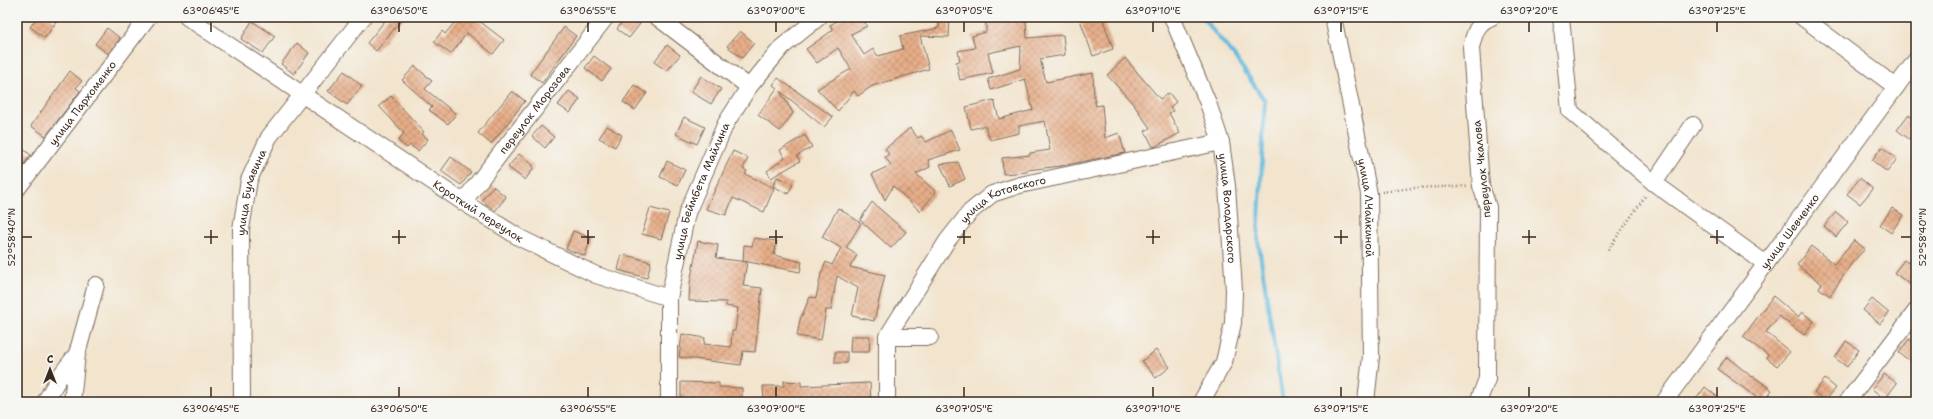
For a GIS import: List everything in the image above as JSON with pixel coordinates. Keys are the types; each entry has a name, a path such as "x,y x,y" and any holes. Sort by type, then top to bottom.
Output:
{"street":[{"name":"улица Пархоменко","path":"17,189 148,17"},
{"name":"Короткий переулок","path":"187,17 463,202 520,238 596,275 669,298"},
{"name":"улица Булавина","path":"242,402 241,229 249,180 269,137 363,17"},
{"name":"переулок Морозова","path":"463,202 606,17"},
{"path":"657,17 749,87"},
{"name":"улица Беймбета Майлина","path":"669,402 669,298 687,213 726,123 749,87 782,47 819,17"},
{"name":"улица Володарского","path":"1172,17 1208,103 1221,142 1227,186 1234,283 1233,323 1224,362 1201,402"},
{"name":"улица Л.Чайкиной","path":"1333,17 1369,194 1371,356 1366,402"},
{"name":"переулок Чкалова","path":"1478,402 1487,378 1488,207 1482,186 1471,48 1474,32 1485,19 1492,17"},
{"path":"1561,17 1570,111 1654,183 1766,264"},
{"path":"1802,17 1896,87"},
{"name":"улица Шевченко","path":"1664,402 1916,60"},
{"path":"1654,183 1693,125"},
{"name":"улица Котовского","path":"887,336 948,241 970,212 992,194 1020,185 1221,142"},
{"path":"72,402 77,354 96,285"},
{"path":"1847,402 1916,311"},
{"path":"886,402 887,336 930,336"},
{"path":"45,402 60,376 77,354"}],"path":[{"path":"1608,250 1654,183"},
{"path":"1369,194 1412,188 1482,186"}],"building":[{"path":"37,17 49,17 56,22 45,38 30,27"},
{"path":"388,17 404,17 376,51 367,43"},
{"path":"459,17 474,17 504,40 493,54 467,33 451,54 434,42 442,31 445,34"},
{"path":"625,17 630,17 640,24 629,38 617,29"},
{"path":"844,17 862,17 867,26 851,34 864,55 873,49 878,56 903,49 900,36 939,28 939,17 950,17 949,37 920,36 929,69 872,86 858,96 854,91 838,111 817,89 851,69 838,48 817,63 806,49 833,30 830,25"},
{"path":"993,17 1008,17 1009,21 1026,20 1027,38 1063,35 1065,55 1040,59 1046,82 1093,73 1094,98 1096,106 1102,105 1105,138 1119,133 1125,153 1061,166 1027,170 1027,172 1003,174 1002,158 1030,155 1030,153 1050,150 1045,121 1019,126 1019,133 990,140 985,126 971,129 966,107 994,100 999,119 1033,110 1025,79 991,90 988,79 1020,69 1021,46 988,53 993,73 960,80 956,62 960,61 958,51 975,48 972,36 986,32 986,22 994,22"},
{"path":"1079,17 1102,17 1113,49 1093,56"},
{"path":"252,21 275,36 263,53 241,39"},
{"path":"564,27 576,36 542,83 530,74"},
{"path":"107,28 120,38 108,54 95,44"},
{"path":"740,31 754,43 742,58 727,46"},
{"path":"297,43 309,53 294,74 281,64"},
{"path":"667,45 680,55 667,71 654,62"},
{"path":"594,56 611,69 602,81 585,68"},
{"path":"1125,58 1160,99 1169,93 1176,102 1170,107 1173,111 1169,113 1180,133 1153,147 1145,131 1150,128 1134,105 1107,75"},
{"path":"415,66 432,81 425,89 456,114 448,124 429,110 432,107 402,80"},
{"path":"70,71 82,81 76,88 80,91 46,136 31,126"},
{"path":"344,71 362,86 347,105 328,91"},
{"path":"701,76 721,89 711,104 691,92"},
{"path":"778,78 833,117 824,127 780,91 793,113 780,131 758,115 777,88 773,85"},
{"path":"634,85 647,93 635,110 623,102"},
{"path":"512,91 525,101 491,144 478,133"},
{"path":"569,91 580,99 570,113 558,105"},
{"path":"391,96 424,132 422,134 428,139 418,151 410,145 407,148 398,141 404,133 379,106"},
{"path":"1908,115 1916,120 1916,130 1909,139 1897,130"},
{"path":"684,117 705,127 697,144 676,134"},
{"path":"541,126 554,137 545,148 532,136"},
{"path":"607,126 622,135 615,147 599,138"},
{"path":"910,128 918,138 921,136 926,142 951,130 960,150 928,160 930,167 916,174 936,192 920,211 893,186 885,200 872,174 891,165 885,157 889,154 885,149"},
{"path":"805,135 812,147 797,156 800,161 771,178 767,171 785,158 780,150"},
{"path":"17,145 31,155 17,173"},
{"path":"1882,147 1897,159 1887,172 1872,160"},
{"path":"733,151 748,158 743,169 747,171 745,174 774,188 764,212 733,198 726,215 706,209"},
{"path":"519,154 533,165 533,169 525,180 508,167"},
{"path":"451,157 471,172 461,185 441,171"},
{"path":"667,161 685,170 678,185 660,177"},
{"path":"958,162 965,179 950,186 940,164"},
{"path":"777,177 793,184 788,194 773,186"},
{"path":"1860,178 1873,189 1860,204 1847,194"},
{"path":"493,186 506,197 495,211 482,200"},
{"path":"872,202 906,232 891,248 860,220"},
{"path":"650,208 669,213 661,239 642,234"},
{"path":"838,208 861,223 846,248 857,255 850,267 885,275 874,321 852,316 858,288 837,276 831,310 826,310 821,340 797,336 800,320 810,297 816,298 821,274 826,262 832,265 841,248 822,237"},
{"path":"1892,208 1903,215 1891,233 1880,225"},
{"path":"1836,212 1848,222 1836,237 1824,226"},
{"path":"573,231 591,238 585,256 566,249"},
{"path":"754,238 777,241 774,255 802,262 800,272 743,261 744,245 752,246"},
{"path":"1854,240 1865,249 1851,264 1830,296 1819,288 1822,284 1797,265 1811,246 1834,264"},
{"path":"698,241 718,245 716,258 747,262 743,286 762,288 755,352 743,351 741,365 679,357 682,334 705,338 704,344 731,347 732,331 735,331 738,308 726,306 726,302 689,301 690,283"},
{"path":"1916,253 1916,279 1911,285 1894,273 1904,260 1908,263"},
{"path":"622,254 651,262 647,278 618,270"},
{"path":"1773,296 1798,317 1802,312 1814,321 1804,335 1779,316 1766,332 1790,352 1777,366 1766,357 1768,355 1743,337"},
{"path":"1872,299 1889,313 1880,324 1863,310"},
{"path":"851,336 870,336 869,352 850,352"},
{"path":"1909,339 1916,344 1916,365 1899,353"},
{"path":"1846,341 1859,350 1847,367 1835,358"},
{"path":"1156,350 1170,367 1156,378 1142,361"},
{"path":"835,352 847,352 847,363 835,363"},
{"path":"1727,357 1752,377 1753,376 1772,390 1763,402 1717,369"},
{"path":"1884,374 1897,383 1885,399 1872,389"},
{"path":"1825,379 1836,388 1825,401 1814,392"},
{"path":"784,381 801,382 801,386 870,383 871,402 764,402 763,386 784,386"},
{"path":"681,382 719,383 719,387 742,388 742,402 681,402"},
{"path":"1705,387 1724,402 1694,402"}],"waterway":[{"path":"1202,17 1235,57 1265,101 1258,240 1283,402"}]}
